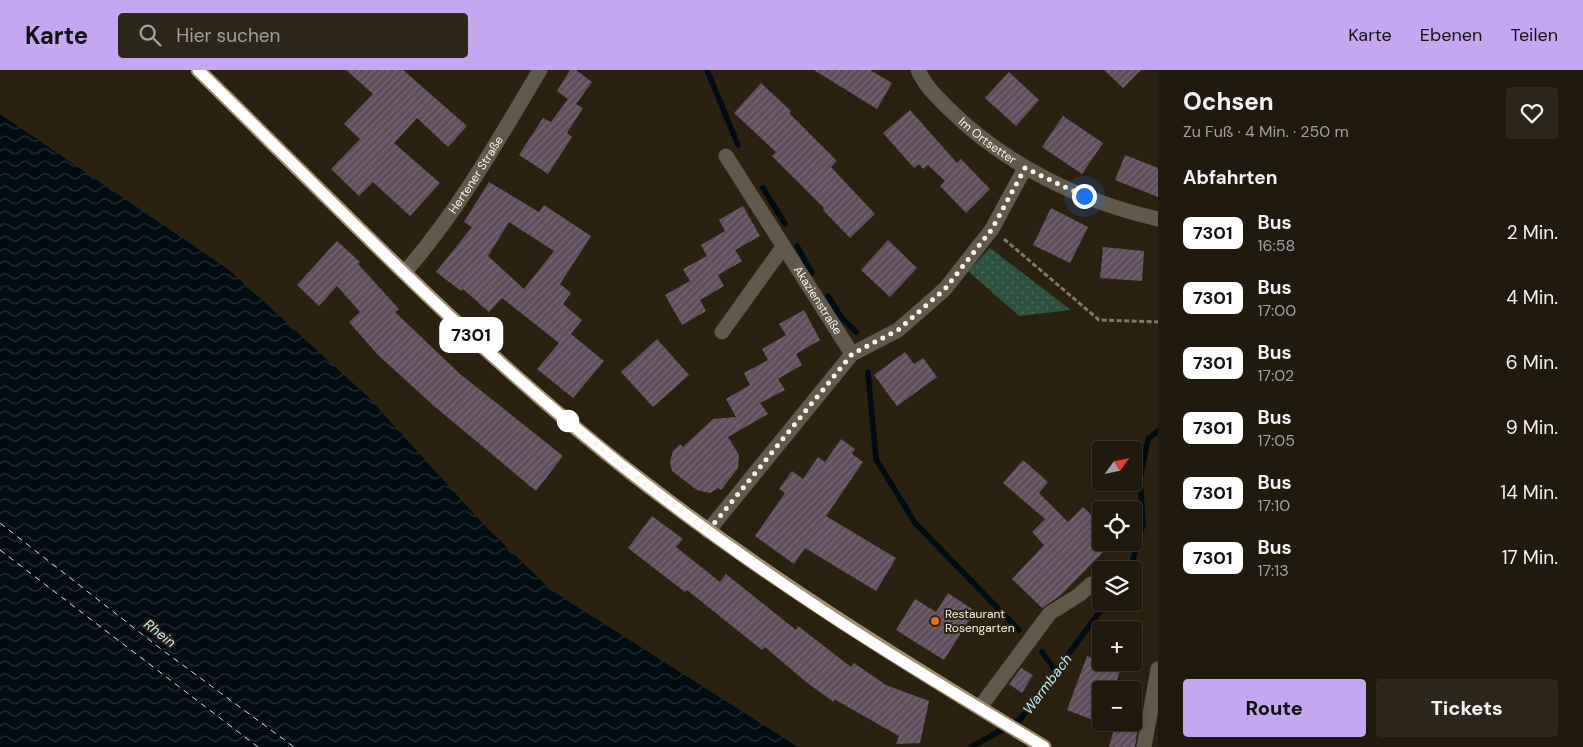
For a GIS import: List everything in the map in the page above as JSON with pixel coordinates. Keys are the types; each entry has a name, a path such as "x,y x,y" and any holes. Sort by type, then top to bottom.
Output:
{"main road":[{"path":"198,70 404,274 559,414 633,475 708,531 817,607 1044,747"}],"street":[{"name":"Hertener Straße","path":"404,274 427,248 470,186 540,70"},
{"name":"Im Ortsetter","path":"918,70 923,83 966,126 1025,168 1084,196 1158,219"},
{"name":"Akazienstraße","path":"726,156 852,354"},
{"path":"708,531 852,354 898,330 945,289 992,229 1025,168"},
{"path":"722,332 783,246"},
{"path":"980,707 1050,612 1079,595 1091,584"},
{"path":"1144,747 1158,669"}],"path":[{"path":"992,229 1099,320 1158,322"}],"green space":[{"path":"990,248 1071,310 1019,316 968,271"}],"water":[{"name":"Rhein","path":"0,114 229,270 368,397 484,525 551,590 798,747 0,747"}],"building":[{"path":"346,70 403,70 467,126 448,147 417,118 394,143 440,183 410,216 373,182 359,196 331,169 360,139 344,124 373,94"},
{"path":"570,70 576,70 592,82 576,104 583,108 567,133 572,137 548,174 519,155 543,118 551,122 568,99 557,91"},
{"path":"814,70 870,70 892,83 877,109"},
{"path":"1104,70 1141,70 1123,88"},
{"path":"1009,72 1039,100 1016,126 985,98"},
{"path":"761,83 791,111 789,113 837,161 831,167 875,214 850,238 823,210 824,208 772,156 776,152 734,113"},
{"path":"910,110 957,163 961,159 990,189 966,213 940,186 945,181 928,165 923,169 919,164 914,168 883,133"},
{"path":"1063,116 1103,143 1082,174 1042,147"},
{"path":"1125,155 1158,168 1158,197 1115,180"},
{"path":"489,182 539,212 544,205 591,236 560,284 571,293 563,304 582,320 571,334 604,361 573,398 537,369 559,343 502,298 489,312 463,289 461,291 436,272 472,227 464,222","holes":["509,222 554,251 524,289 488,256"]},
{"path":"743,206 760,236 735,250 742,261 718,275 724,286 700,300 706,311 682,325 665,295 690,281 683,269 707,256 701,245 725,231 719,220"},
{"path":"1051,208 1088,227 1070,263 1033,245"},
{"path":"888,240 917,268 890,297 861,270"},
{"path":"337,241 360,262 358,264 399,309 395,312 460,374 563,456 536,491 434,406 378,355 349,322 360,312 337,286 319,306 297,285"},
{"path":"1103,247 1144,251 1142,281 1100,278"},
{"path":"804,310 820,340 796,354 802,365 778,379 785,390 760,403 768,414 728,437 739,455 738,468 721,490 718,488 710,493 697,490 672,471 670,462 673,451 680,444 683,447 713,419 736,417 726,399 750,385 744,373 768,360 762,349 786,335 779,324"},
{"path":"657,339 689,375 653,407 621,372"},
{"path":"905,352 914,364 923,358 937,377 897,406 874,375"},
{"path":"841,439 855,449 852,454 863,462 826,516 896,558 876,591 805,548 794,564 755,536 785,493 779,489 792,471 803,479 818,457 825,462"},
{"path":"1023,460 1048,482 1039,493 1068,522 1083,507 1092,516 1092,551 1104,551 1092,561 1092,563 1061,595 1042,608 1012,579 1044,545 1032,532 1045,519 1003,483"},
{"path":"652,516 683,539 676,547 720,582 726,574 796,630 798,626 851,667 854,663 886,685 929,701 920,743 896,744 899,736 834,699 834,702 806,682 765,647 762,650 687,590 685,592 628,548"},
{"name":"Restaurant Rosengarten","path":"948,593 975,611 944,660 896,630 915,599 936,612"},
{"path":"1087,656 1092,658 1092,671 1120,671 1116,681 1092,681 1092,720 1067,710"},
{"path":"1021,668 1033,675 1022,693 1009,684"},
{"path":"1113,731 1137,731 1135,747 1109,747"}],"waterway":[{"path":"707,70 738,145"},
{"path":"763,188 785,224"},
{"path":"797,246 812,273"},
{"path":"828,296 841,317 856,332"},
{"path":"868,372 876,459 915,523 1019,630"},
{"name":"Warmbach","path":"1133,561 1143,524 1140,479 1148,439 1158,431"},
{"name":"Warmbach","path":"971,747 1020,720 1100,611"},
{"path":"1042,652 1055,670"}],"ferry route":[{"path":"0,523 161,649 294,747"},
{"path":"0,550 258,747"}],"bus line":[{"name":"7301","path":"198,70 404,274 523,383 633,475 708,531 817,607 1044,747"}],"place":[{"name":"Restaurant Rosengarten","path":"935,621"}],"route":[{"path":"568,421 633,475 708,531 852,354 898,330 945,289 992,229 1025,168 1084,196"}]}
